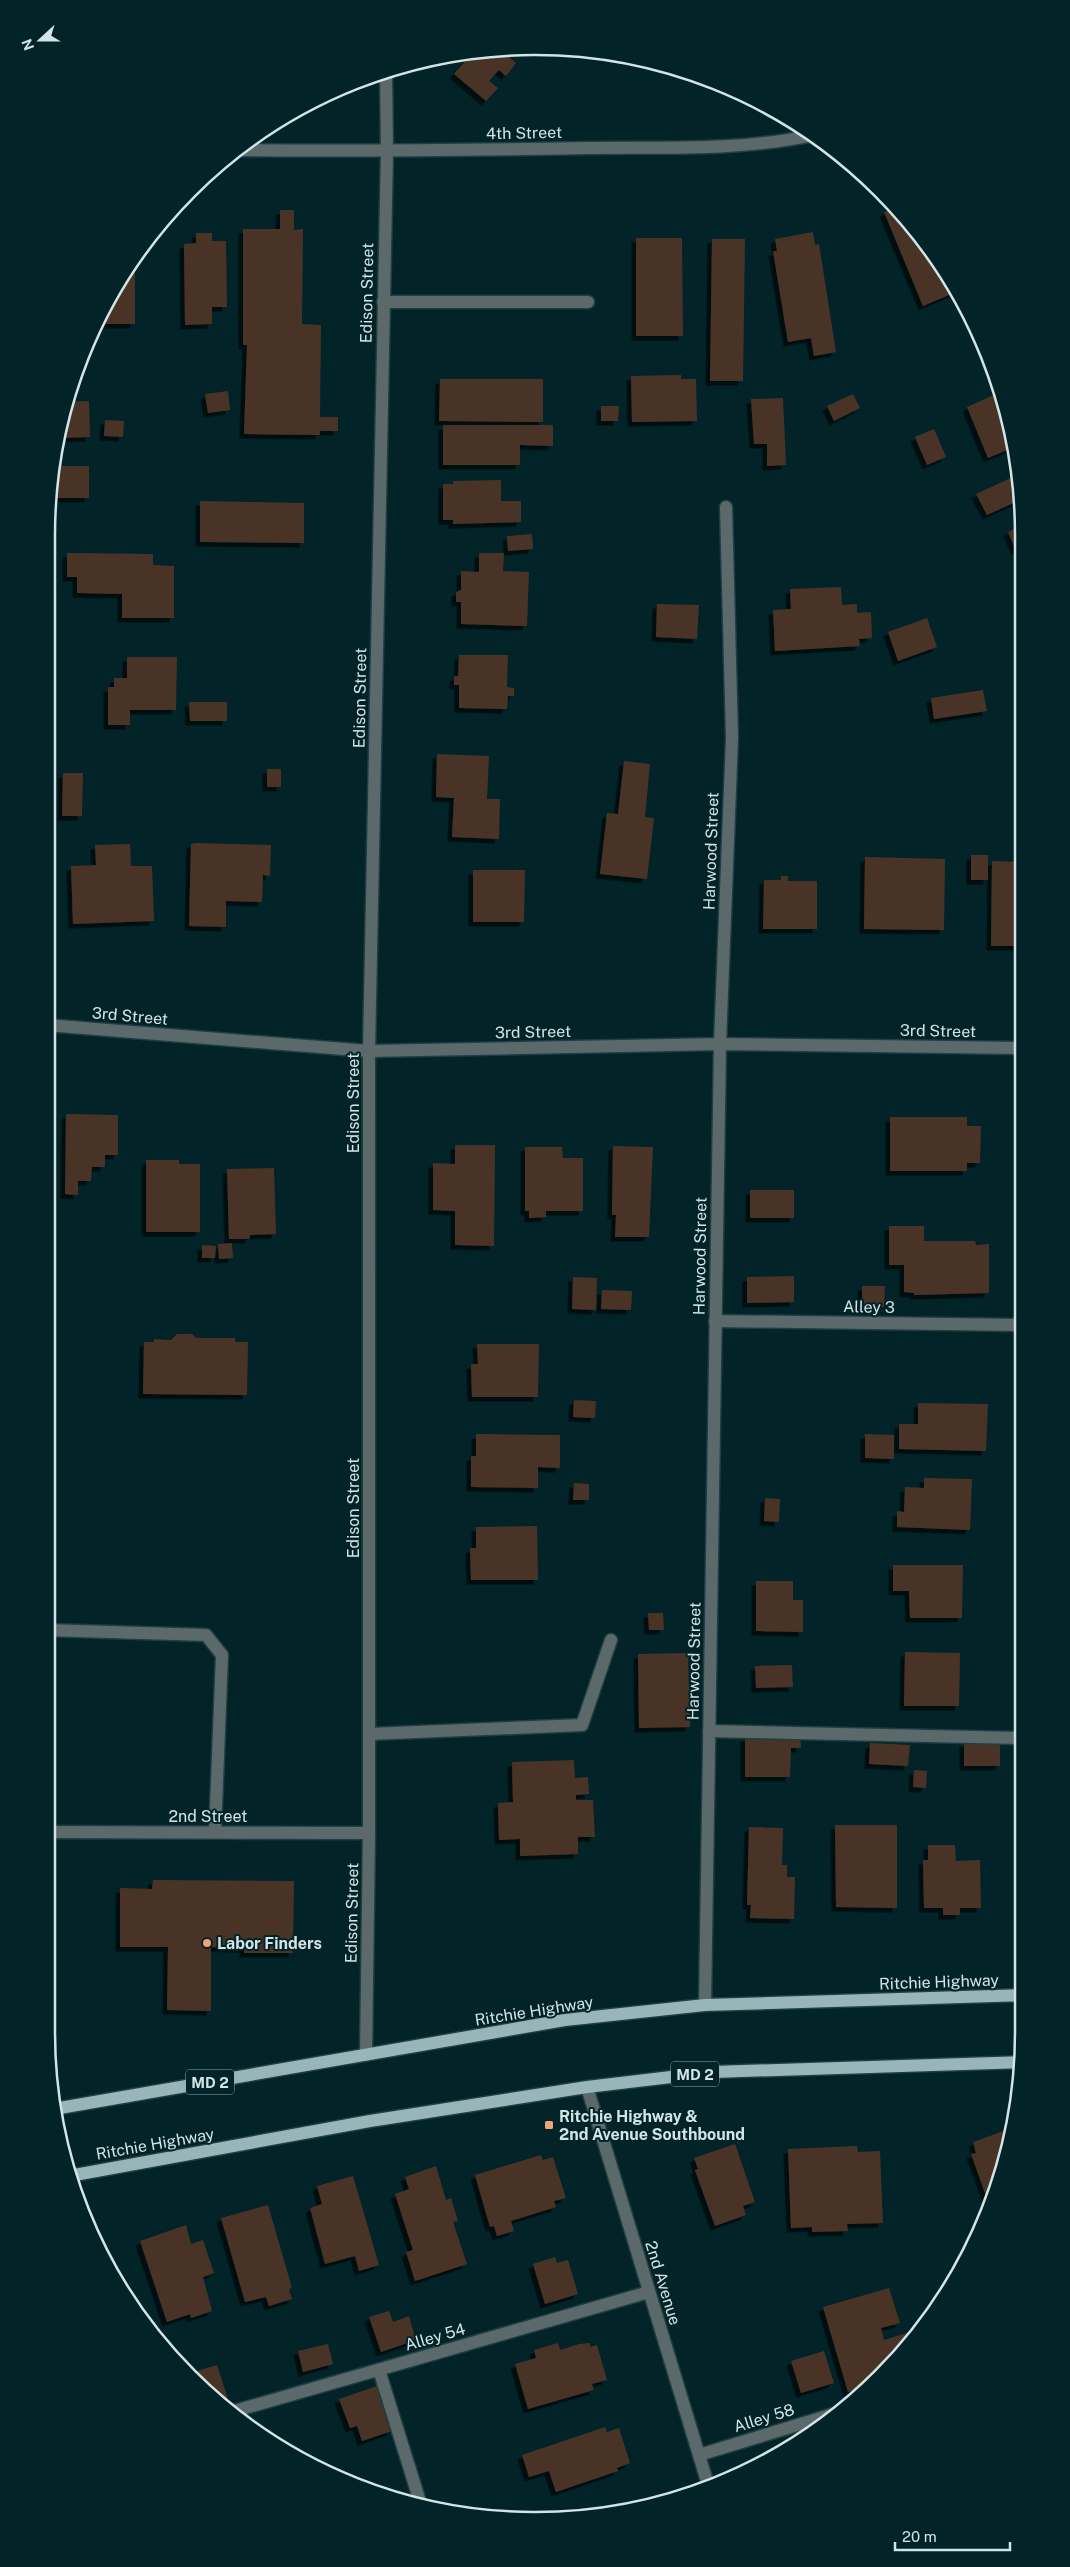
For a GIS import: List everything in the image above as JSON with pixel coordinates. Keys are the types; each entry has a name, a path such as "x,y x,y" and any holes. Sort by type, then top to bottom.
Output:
{"main road":[{"name":"Ritchie Highway","path":"61,2108 565,2020 705,2005 1015,1996"},
{"name":"Ritchie Highway","path":"77,2175 370,2121 587,2087 713,2072 1014,2062"}],"street":[{"name":"Edison Street","path":"366,2055 369,1833 369,1052 387,151 386,78"},
{"name":"4th Street","path":"248,150 387,151 764,144 803,137"},
{"path":"383,302 588,302"},
{"name":"Harwood Street","path":"705,2005 720,1044 732,738 726,507"},
{"name":"3rd Street","path":"55,1026 369,1052 720,1044 1015,1048"},
{"name":"Alley 3","path":"715,1321 1015,1326"},
{"path":"55,1630 206,1635 222,1655 215,1832"},
{"path":"369,1734 582,1725 611,1640"},
{"path":"709,1731 1015,1738"},
{"name":"2nd Street","path":"55,1832 369,1833"},
{"name":"2nd Avenue","path":"587,2087 707,2480"},
{"name":"Alley 54","path":"239,2410 649,2292"},
{"path":"379,2370 419,2498"},
{"name":"Alley 58","path":"699,2455 820,2418"}],"building":[{"path":"512,56 510,58 516,63 506,76 499,70 489,81 498,88 486,101 454,74 466,60"},
{"path":"280,210 294,210 294,230 303,229 302,324 321,325 320,417 338,417 338,431 320,431 320,435 244,434 247,345 243,345 243,229 280,229"},
{"path":"888,210 916,243 951,294 923,306 884,212"},
{"path":"813,232 815,245 819,244 836,352 814,356 811,338 788,342 773,251 777,251 775,239"},
{"path":"196,233 212,233 212,241 226,241 227,307 212,307 212,324 185,325 184,244 196,243"},
{"path":"636,238 682,238 683,336 636,336"},
{"path":"712,239 745,239 743,381 710,381"},
{"path":"135,270 135,324 105,324 119,295"},
{"path":"681,375 681,379 696,379 697,421 632,422 631,376"},
{"path":"440,379 543,379 543,422 439,421"},
{"path":"228,391 230,410 208,413 205,394"},
{"path":"853,394 860,408 834,421 827,406"},
{"path":"994,395 1007,450 988,458 967,407"},
{"path":"783,398 786,465 767,466 767,444 754,444 751,399"},
{"path":"89,401 90,437 65,438 74,402"},
{"path":"601,406 619,406 618,421 601,421"},
{"path":"105,420 124,421 123,437 104,436"},
{"path":"443,425 553,425 553,446 520,445 520,465 443,465"},
{"path":"934,429 946,457 927,465 915,437"},
{"path":"60,466 89,466 89,498 57,498"},
{"path":"1012,478 1014,503 987,515 976,494"},
{"path":"501,480 501,501 521,501 521,522 453,524 453,520 443,520 443,484 453,484 453,481"},
{"path":"200,501 304,503 304,543 200,542"},
{"path":"1015,529 1015,549 1008,532"},
{"path":"532,534 533,549 508,551 507,536"},
{"path":"67,553 153,554 153,565 174,566 174,618 122,618 122,594 77,593 77,577 67,577"},
{"path":"479,553 504,553 503,571 529,572 527,626 461,624 461,602 456,602 456,592 461,590 461,571 479,572"},
{"path":"841,587 842,605 857,604 857,613 871,612 872,638 859,639 860,646 775,651 773,610 791,609 790,589"},
{"path":"657,604 699,605 697,639 656,637"},
{"path":"927,618 937,647 898,661 888,632"},
{"path":"459,655 508,655 507,687 514,688 514,696 508,696 507,709 459,708 459,685 454,685 454,676 458,676"},
{"path":"127,657 177,657 176,710 130,710 130,725 108,725 108,687 114,687 114,678 127,678"},
{"path":"983,690 987,711 934,719 931,698"},
{"path":"189,702 227,702 227,721 190,721"},
{"path":"437,754 489,756 487,799 500,799 499,839 452,837 454,798 436,797"},
{"path":"624,761 650,764 645,817 654,818 647,879 600,874 607,813 618,814"},
{"path":"267,769 281,769 281,787 267,787"},
{"path":"63,773 83,773 82,816 62,816"},
{"path":"130,844 131,866 152,866 154,921 73,924 71,866 96,865 95,845"},
{"path":"191,844 271,845 270,876 263,875 262,902 226,901 226,927 189,926"},
{"path":"971,855 988,855 988,880 971,880"},
{"path":"865,857 945,859 944,930 864,929"},
{"path":"992,861 1015,862 1015,946 991,946"},
{"path":"473,870 525,870 524,922 473,922"},
{"path":"781,876 788,876 788,881 817,881 817,929 763,929 764,880 781,880"},
{"path":"66,1114 118,1115 118,1155 105,1155 105,1167 92,1167 91,1181 78,1181 78,1195 65,1194"},
{"path":"890,1117 967,1117 967,1126 981,1126 980,1163 967,1163 967,1171 890,1171"},
{"path":"455,1145 495,1145 494,1246 455,1245 455,1211 433,1210 433,1163 455,1164"},
{"path":"613,1146 653,1147 649,1237 615,1237 616,1215 612,1215"},
{"path":"525,1147 562,1147 563,1158 583,1158 583,1211 546,1211 546,1217 529,1218 529,1211 525,1211"},
{"path":"146,1160 179,1160 179,1164 200,1164 200,1232 146,1232"},
{"path":"274,1168 276,1234 250,1235 249,1239 229,1239 227,1169"},
{"path":"750,1190 794,1190 794,1218 750,1218"},
{"path":"889,1226 924,1226 924,1241 975,1241 976,1245 989,1244 989,1293 914,1295 914,1293 904,1292 904,1265 889,1265"},
{"path":"232,1243 233,1258 219,1259 218,1244"},
{"path":"202,1245 216,1246 215,1258 202,1258"},
{"path":"794,1276 794,1302 747,1303 747,1277"},
{"path":"573,1277 597,1278 596,1310 572,1309"},
{"path":"862,1286 885,1286 884,1307 862,1306"},
{"path":"602,1290 632,1291 631,1310 601,1309"},
{"path":"177,1334 192,1334 196,1338 235,1338 235,1342 248,1342 247,1395 143,1394 144,1342 154,1342 154,1339 171,1340"},
{"path":"477,1344 539,1344 538,1397 472,1397 471,1364 478,1364"},
{"path":"574,1400 596,1401 595,1418 573,1417"},
{"path":"918,1403 988,1404 986,1451 899,1449 899,1424 918,1424"},
{"path":"476,1434 560,1435 560,1468 538,1467 538,1488 471,1487 471,1456 476,1456"},
{"path":"865,1434 894,1435 894,1459 865,1458"},
{"path":"924,1478 972,1479 970,1530 897,1527 897,1511 904,1512 905,1487 924,1488"},
{"path":"574,1483 589,1484 589,1500 573,1500"},
{"path":"765,1498 780,1499 779,1522 764,1521"},
{"path":"537,1526 538,1580 471,1580 470,1548 476,1548 476,1527"},
{"path":"893,1565 963,1565 962,1618 910,1618 909,1591 893,1591"},
{"path":"756,1581 793,1581 793,1600 803,1600 803,1632 756,1631"},
{"path":"648,1613 663,1613 664,1630 649,1630"},
{"path":"905,1652 960,1653 959,1706 904,1706"},
{"path":"688,1653 690,1727 639,1728 638,1654"},
{"path":"792,1665 793,1687 756,1688 755,1666"},
{"path":"745,1737 800,1737 801,1748 791,1748 790,1777 745,1777"},
{"path":"964,1742 1000,1742 1000,1766 964,1766"},
{"path":"870,1743 910,1745 908,1766 869,1764"},
{"path":"574,1760 575,1778 588,1777 589,1794 576,1795 576,1800 593,1800 595,1837 578,1837 578,1854 520,1856 520,1839 499,1840 498,1803 513,1802 512,1762"},
{"path":"914,1770 927,1771 926,1788 913,1787"},
{"path":"835,1825 897,1825 897,1908 836,1907"},
{"path":"749,1827 783,1828 782,1865 787,1865 787,1877 795,1877 794,1919 750,1918 751,1905 747,1905"},
{"path":"928,1845 955,1845 956,1861 980,1860 981,1908 960,1908 960,1915 943,1915 943,1908 924,1908 923,1860 928,1860"},
{"name":"Labor Finders","path":"153,1880 294,1881 293,1953 244,1953 244,1948 211,1947 211,2011 167,2010 168,1947 120,1947 120,1888 152,1889"},
{"path":"1005,2131 986,2196 971,2154 976,2153 973,2142"},
{"path":"735,2144 755,2202 743,2206 746,2215 715,2226 695,2170 698,2169 694,2158"},
{"path":"857,2146 858,2152 880,2151 883,2223 847,2224 848,2231 812,2232 812,2227 791,2228 788,2149"},
{"path":"541,2155 543,2160 553,2157 566,2198 554,2201 556,2207 511,2221 514,2231 497,2236 494,2226 490,2227 475,2175"},
{"path":"436,2166 446,2200 451,2198 458,2221 453,2222 467,2264 415,2281 406,2252 413,2250 395,2194 409,2189 405,2177"},
{"path":"353,2176 379,2265 359,2271 355,2256 325,2264 310,2208 322,2204 317,2186"},
{"path":"268,2205 292,2288 289,2289 292,2299 269,2306 266,2297 245,2302 221,2218"},
{"path":"186,2225 191,2244 203,2240 214,2273 203,2277 212,2311 191,2318 190,2314 167,2322 140,2241"},
{"path":"555,2257 557,2263 568,2260 578,2294 545,2304 533,2264"},
{"path":"889,2288 900,2323 881,2328 884,2340 909,2332 874,2371 854,2390 848,2392 823,2307"},
{"path":"389,2311 393,2322 409,2316 416,2340 381,2352 369,2317"},
{"path":"558,2343 560,2350 579,2344 590,2343 590,2347 597,2345 607,2380 592,2384 594,2390 528,2409 515,2364 536,2358 534,2350"},
{"path":"328,2344 333,2364 303,2372 298,2351"},
{"path":"824,2351 834,2383 801,2393 791,2361"},
{"path":"217,2365 228,2399 219,2393 196,2371"},
{"path":"377,2386 392,2431 362,2441 357,2426 350,2428 339,2399"},
{"path":"605,2427 607,2432 619,2428 630,2463 617,2468 618,2471 556,2492 549,2471 529,2477 522,2455"}],"place":[{"name":"Labor Finders","path":"207,1943"},
{"name":"Ritchie Highway & 2nd Avenue Southbound","path":"549,2125"}]}
